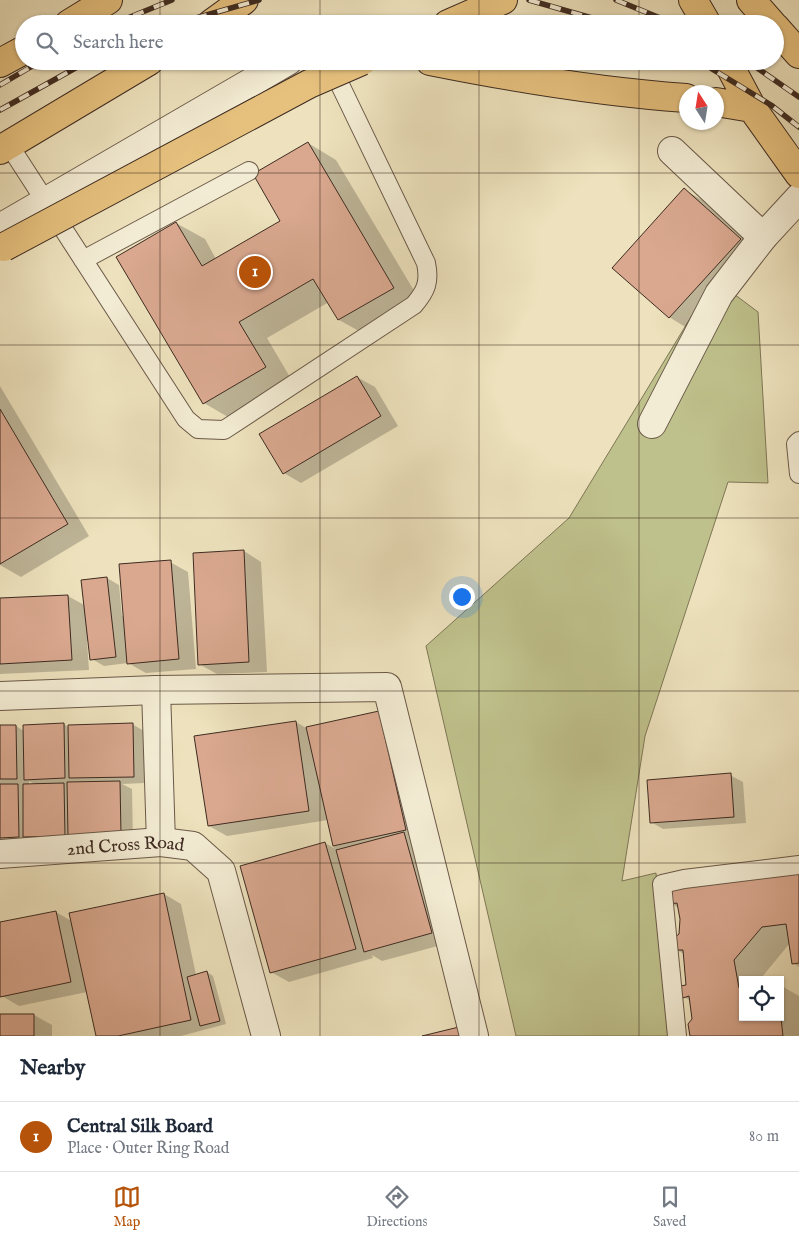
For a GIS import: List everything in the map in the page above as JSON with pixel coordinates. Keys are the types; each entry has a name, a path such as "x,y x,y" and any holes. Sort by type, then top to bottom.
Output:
{"main road":[{"path":"84,15 108,0"},
{"path":"224,15 244,0"},
{"path":"469,15 503,0"},
{"path":"693,0 702,15"},
{"path":"751,0 764,15"},
{"path":"784,37 799,54"},
{"path":"0,64 15,55"},
{"path":"5,148 134,70"},
{"path":"0,250 309,84 341,70"},
{"path":"481,70 578,87 679,97"},
{"path":"732,70 752,108 799,174"},
{"path":"724,103 752,108"}],"street":[{"path":"0,228 48,207 273,70"},
{"path":"672,151 763,237"},
{"path":"652,424 719,294 763,237 799,198"},
{"path":"0,696 156,690 387,687 474,1036"},
{"path":"156,690 162,842"},
{"name":"2nd Cross Road","path":"0,854 162,842 193,846 221,871 266,1036"}],"lane":[{"path":"5,148 48,207 186,419 198,429 224,430 414,305 425,292 429,279 426,264 333,70"},
{"path":"83,260 249,171"},
{"path":"799,441 796,444 799,474"},
{"path":"677,1036 662,884 684,879 799,865"}],"green space":[{"path":"714,279 758,312 768,483 728,482 645,736 622,881 656,873 670,1036 516,1036 426,646 569,518"}],"building":[{"path":"308,142 394,288 338,320 313,279 239,322 266,367 203,404 116,257 176,222 202,266 280,221 253,174"},
{"path":"684,188 741,239 669,318 612,268"},
{"path":"357,376 381,416 283,474 259,434"},
{"path":"0,409 68,524 0,564"},
{"path":"244,550 249,662 198,665 193,553"},
{"path":"171,560 179,659 127,664 119,564"},
{"path":"107,577 116,657 90,660 81,580"},
{"path":"68,595 72,660 0,664 0,598"},
{"path":"379,711 406,830 333,846 306,727"},
{"path":"296,721 309,811 208,826 194,736"},
{"path":"64,723 65,778 24,780 23,725"},
{"path":"133,723 134,777 69,778 68,725"},
{"path":"0,725 16,725 17,779 0,779"},
{"path":"731,773 734,817 650,823 647,780"},
{"path":"120,781 121,835 68,836 67,782"},
{"path":"64,783 65,836 23,837 23,784"},
{"path":"0,784 18,784 19,837 0,838"},
{"path":"404,832 432,933 364,952 336,850"},
{"path":"325,842 356,949 270,973 240,866"},
{"path":"799,870 799,963 792,964 786,924 762,927 734,960 739,988 739,1021 781,1021 783,1036 690,1036 688,1024 692,1019 689,996 683,998 680,986 686,985 683,950 676,950 674,938 679,934 680,919 677,903 669,904 667,887"},
{"path":"164,893 191,1020 118,1036 96,1036 69,913"},
{"path":"56,911 71,982 0,997 0,922"},
{"path":"207,971 220,1021 200,1026 187,977"},
{"path":"0,1014 34,1014 34,1036 0,1036"},
{"path":"467,1025 470,1036 422,1036"}],"railway":[{"path":"135,15 172,0"},
{"path":"206,15 259,0"},
{"path":"529,0 582,15"},
{"path":"616,0 653,15"},
{"path":"0,85 26,70"},
{"path":"0,110 72,70"},
{"path":"714,70 771,105 799,127"},
{"path":"760,70 799,97"}],"place":[{"name":"Central Silk Board","path":"255,272"}]}
